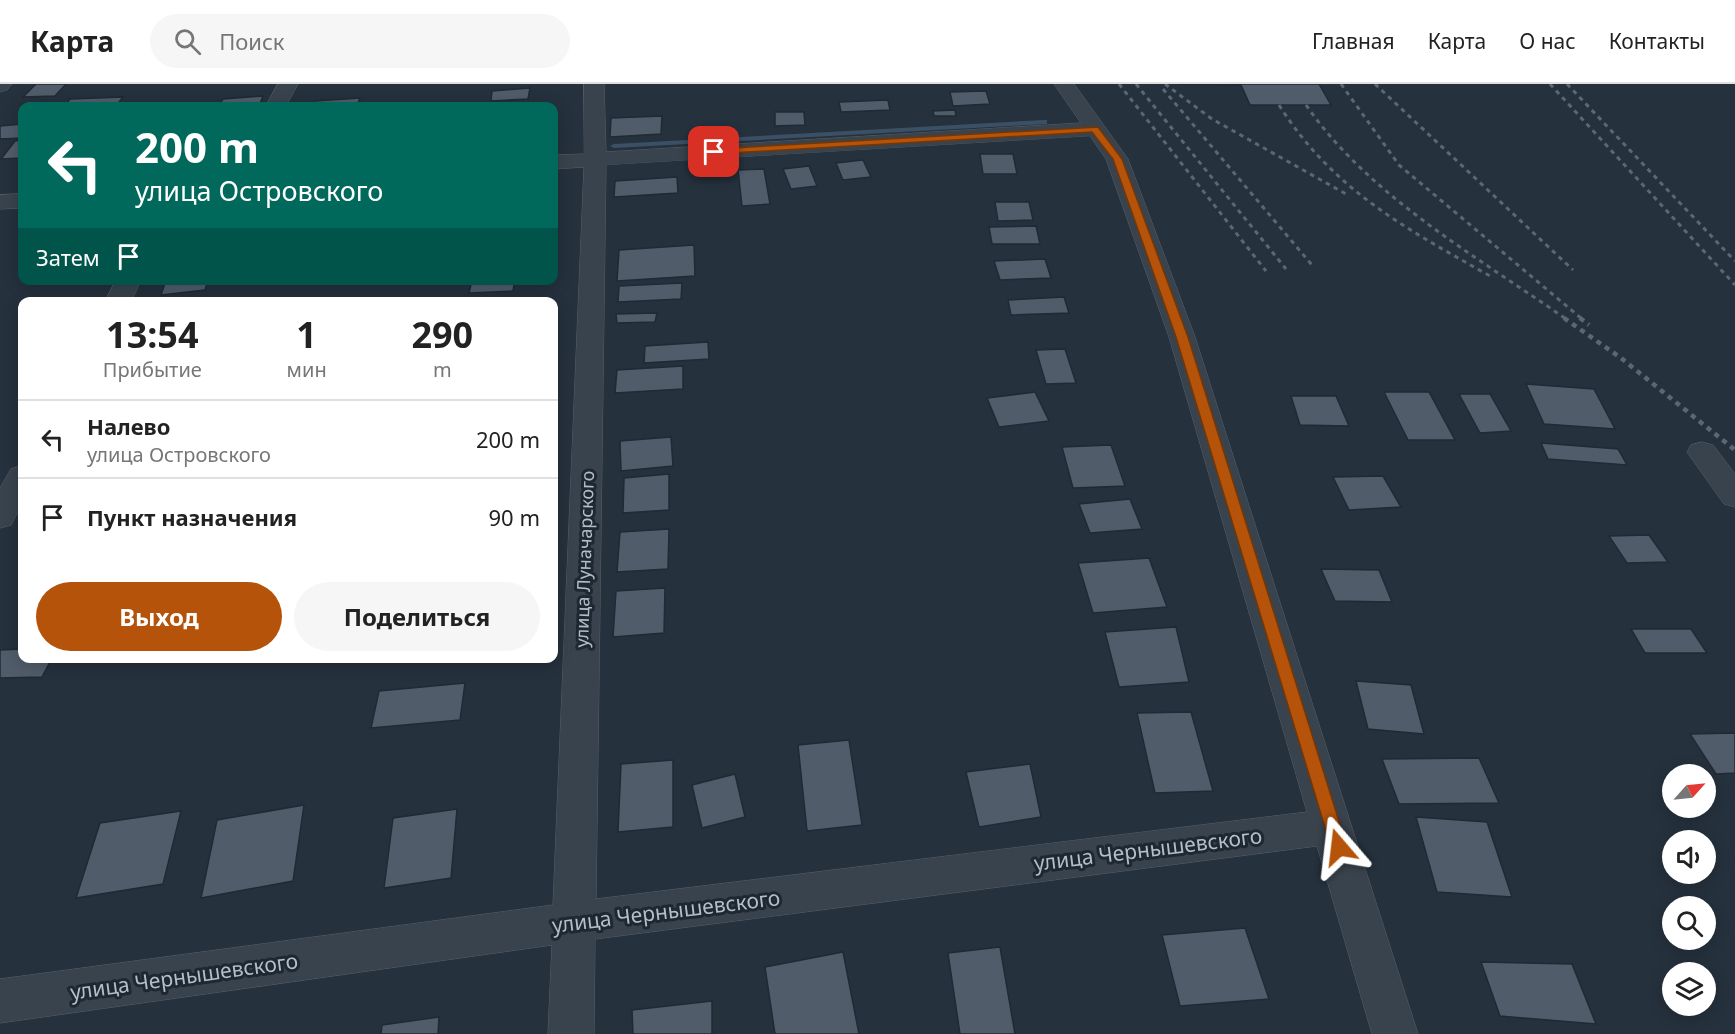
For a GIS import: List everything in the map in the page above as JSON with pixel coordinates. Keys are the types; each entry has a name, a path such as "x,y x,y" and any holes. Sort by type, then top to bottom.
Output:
{"street":[{"path":"278,102 288,84"},
{"name":"улица Луначарского","path":"571,1034 595,159 594,84"},
{"path":"1064,84 1117,159 1182,337 1395,1034"},
{"path":"558,162 1095,129"},
{"path":"0,202 18,201"},
{"path":"1702,452 1735,496"},
{"path":"0,517 18,483"},
{"name":"улица Чернышевского","path":"0,1001 574,922 1333,826"}],"building":[{"path":"36,84 66,84 55,96 23,97"},
{"path":"1178,84 1319,84 1331,105 1250,105 1241,85"},
{"path":"530,88 528,99 491,101 492,91"},
{"path":"986,91 990,104 953,106 950,92"},
{"path":"263,96 261,102 221,102 223,99"},
{"path":"123,97 119,102 67,102 70,99"},
{"path":"360,98 358,102 315,101"},
{"path":"888,100 890,110 841,112 839,102"},
{"path":"955,110 956,116 934,116 933,111"},
{"path":"775,112 804,112 805,125 775,126"},
{"path":"662,116 661,134 610,137 611,118"},
{"path":"18,124 18,138 0,139 0,126"},
{"path":"15,141 18,141 18,158 1,159"},
{"path":"980,154 1013,154 1017,174 983,174"},
{"path":"863,160 871,177 843,180 836,163"},
{"path":"809,166 817,186 791,189 783,169"},
{"path":"764,169 770,204 742,206 738,170"},
{"path":"677,177 678,193 614,197 615,181"},
{"path":"995,202 1029,202 1033,220 998,221"},
{"path":"1036,226 1040,244 992,244 989,227"},
{"path":"694,245 695,276 617,281 619,250"},
{"path":"1045,259 1051,278 1000,280 994,261"},
{"path":"682,283 681,299 618,302 619,286"},
{"path":"164,285 206,285 205,290 161,295"},
{"path":"471,285 514,285 513,291 469,293"},
{"path":"1064,297 1069,313 1011,315 1008,300"},
{"path":"657,313 655,322 617,323 616,314"},
{"path":"708,342 709,359 644,363 645,346"},
{"path":"1065,349 1076,383 1046,384 1036,350"},
{"path":"683,366 683,389 615,393 617,370"},
{"path":"1526,384 1594,389 1615,429 1544,424"},
{"path":"1035,392 1049,421 999,427 987,398"},
{"path":"1384,392 1429,392 1455,440 1408,440"},
{"path":"1459,394 1490,394 1511,431 1480,433"},
{"path":"1291,396 1336,396 1349,426 1300,425"},
{"path":"671,437 673,466 621,471 620,441"},
{"path":"1541,443 1618,449 1627,465 1548,459"},
{"path":"1111,445 1125,486 1073,488 1062,447"},
{"path":"669,474 669,510 623,513 624,478"},
{"path":"1383,476 1401,507 1349,510 1333,477"},
{"path":"1130,499 1142,529 1090,533 1079,504"},
{"path":"669,529 668,569 617,572 620,532"},
{"path":"1649,535 1668,562 1627,563 1609,536"},
{"path":"1149,558 1167,607 1093,613 1078,563"},
{"path":"1321,569 1379,570 1392,602 1335,601"},
{"path":"665,588 664,633 613,637 616,591"},
{"path":"1176,627 1189,682 1119,687 1105,632"},
{"path":"1631,629 1691,629 1707,653 1645,653"},
{"path":"18,649 18,663 49,663 42,677 0,678 0,650"},
{"path":"1356,681 1411,685 1424,734 1368,729"},
{"path":"465,683 460,720 371,728 379,691"},
{"path":"1191,712 1213,791 1155,793 1137,713"},
{"path":"1735,733 1735,773 1716,774 1716,764 1710,764 1690,734"},
{"path":"849,740 862,825 807,831 798,745"},
{"path":"1479,758 1499,803 1399,804 1382,759"},
{"path":"673,760 673,827 618,832 621,764"},
{"path":"1030,764 1041,817 979,827 966,772"},
{"path":"735,774 745,817 702,828 692,785"},
{"path":"304,805 293,881 201,898 217,820"},
{"path":"457,809 451,878 384,888 393,818"},
{"path":"181,811 163,884 76,898 100,823"},
{"path":"1416,817 1487,822 1512,897 1437,892"},
{"path":"1245,928 1269,999 1180,1006 1162,935"},
{"path":"1000,947 1015,1034 960,1034 948,953"},
{"path":"843,952 859,1034 775,1034 765,967"},
{"path":"1481,962 1572,964 1596,1024 1500,1016"},
{"path":"712,1001 712,1034 633,1034 632,1010"},
{"path":"439,1017 438,1034 381,1034 382,1025"}],"waterway":[{"path":"614,146 1044,122"}],"railway":[{"path":"1119,84 1266,271"},
{"path":"1136,84 1286,269"},
{"path":"1165,84 1212,119 1346,194"},
{"path":"1341,84 1399,165 1582,319"},
{"path":"1375,84 1573,270"},
{"path":"1550,84 1735,285"},
{"path":"1567,84 1735,261"},
{"path":"1163,89 1312,265"},
{"path":"1279,105 1300,135 1347,184 1400,223 1490,276"},
{"path":"1306,105 1332,138 1392,196 1461,248 1566,319"},
{"path":"1564,318 1621,358 1735,450"},
{"path":"1580,318 1589,325"}],"route":[{"path":"714,152 1095,129 1117,159 1182,337 1339,847"}]}
